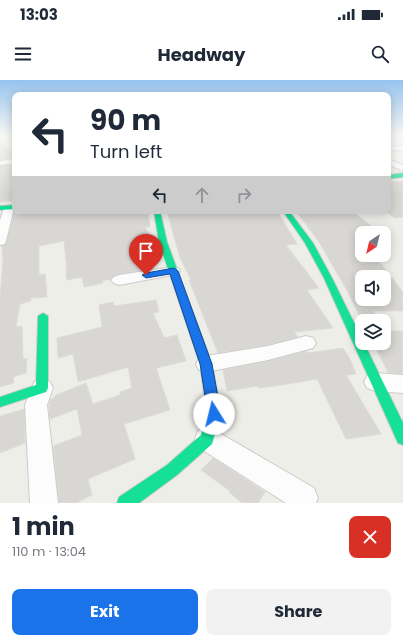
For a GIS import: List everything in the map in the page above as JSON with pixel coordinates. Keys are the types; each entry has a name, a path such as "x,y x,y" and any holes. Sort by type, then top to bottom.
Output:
{"street":[{"path":"0,163 12,161"},
{"path":"391,162 403,168"},
{"path":"391,177 403,175"},
{"path":"0,241 8,208"},
{"path":"125,503 172,470 207,439 214,414 206,364 163,242 158,214"},
{"path":"288,214 298,226 339,299 403,438"},
{"path":"119,280 174,271"},
{"path":"43,316 42,388 36,404 44,503"},
{"path":"206,364 268,353 306,343"},
{"path":"376,382 403,384"},
{"path":"0,402 42,388"},
{"path":"207,439 304,498"}],"building":[{"path":"0,155 12,155 12,158 0,159"},
{"path":"12,165 12,201 0,202 0,166"},
{"path":"403,181 403,217 395,218 389,214 391,214 391,182"},
{"path":"14,214 148,214 150,227 145,227 153,242 154,246 152,247 156,257 146,259 149,269 118,274 110,279 102,281 103,283 84,287 82,277 67,280 64,241 39,246 39,275 45,274 47,297 31,298 31,301 20,304 16,327 22,326 23,359 27,358 26,373 13,377 14,383 0,387 0,298 3,261 2,246 6,244"},
{"path":"168,214 279,214 297,244 286,245 319,288 307,290 333,328 294,332 298,337 268,345 218,353 189,280 191,280 180,258"},
{"path":"298,214 356,214 371,226 355,226 355,262 379,262 386,270 355,270 355,306 391,306 391,277 403,292 403,311 373,311 375,314 359,314 349,294 319,242"},
{"path":"156,300 159,312 153,313 164,338 177,335 186,361 156,368 170,410 124,424 135,459 88,479 92,495 76,503 59,503 53,446 82,435 77,409 50,419 49,405 51,399 56,395 86,383 93,404 120,395 120,392 132,388 128,367 78,382 73,354 58,358 57,338 102,327 99,305 113,302 114,306"},
{"path":"391,331 403,331 403,374 388,372 377,350 391,350"},
{"path":"343,348 350,359 356,374 346,375 381,434 346,439 317,379 282,385 258,388 258,386 227,391 223,370 307,351 308,353"},
{"path":"24,409 25,443 0,453 0,416"},
{"path":"213,458 265,492 258,503 242,503 229,492 230,491 201,470"}],"traffic: fast":[{"path":"391,177 403,175"},
{"path":"0,208 12,207"},
{"path":"125,503 172,470 207,439 214,414 206,364 163,242 158,214"},
{"path":"288,214 309,243 328,278 403,438"},
{"path":"0,402 42,388 43,316"}],"route":[{"path":"146,275 174,271 206,364 214,414"}]}
